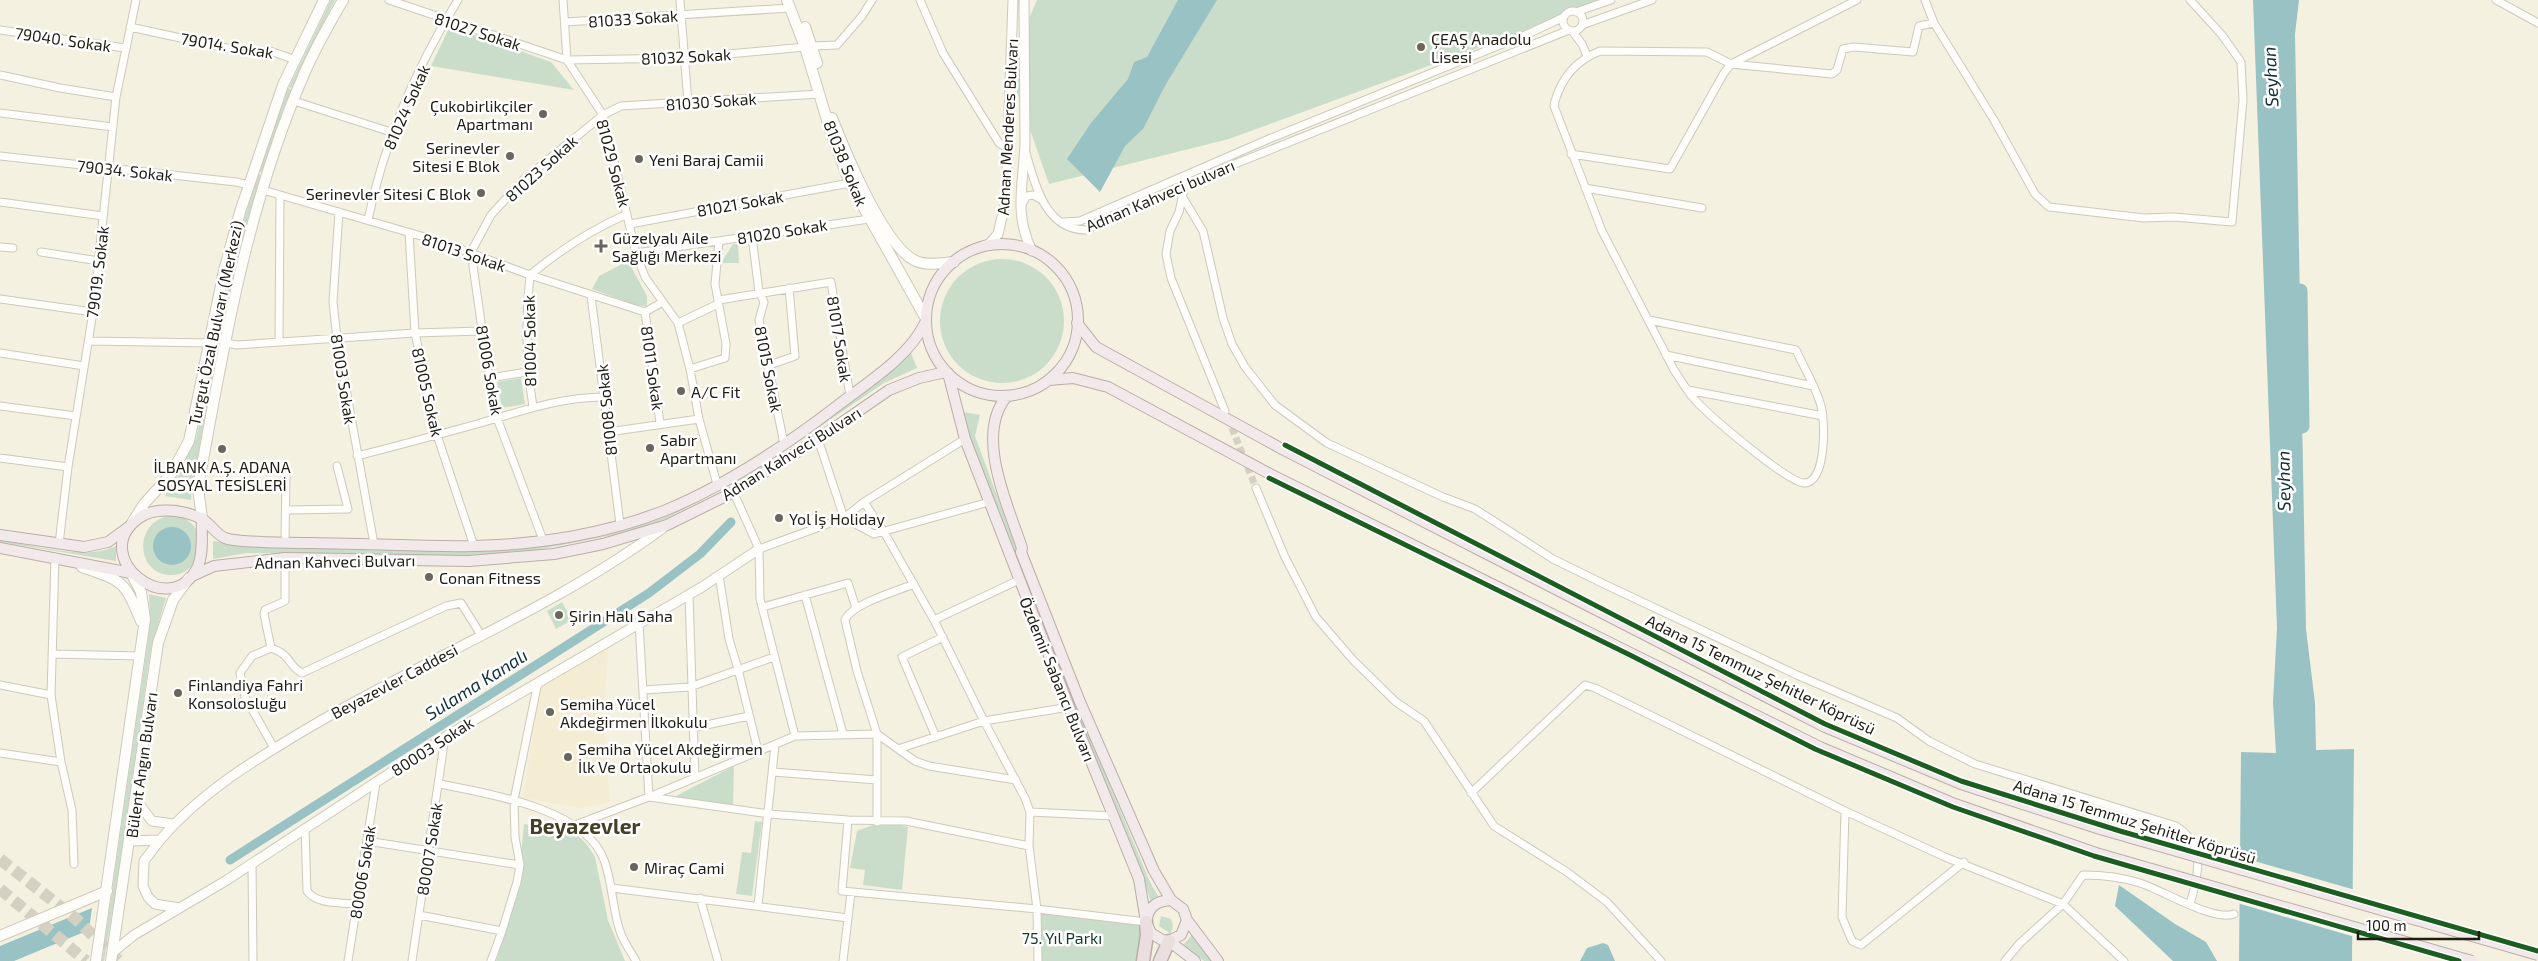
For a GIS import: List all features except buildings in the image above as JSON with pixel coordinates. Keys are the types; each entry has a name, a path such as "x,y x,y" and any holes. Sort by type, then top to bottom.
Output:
{"highway":[{"path":"1143,961 1148,935 1146,922"},
{"path":"1160,961 1169,941"}],"main road":[{"name":"Turgut Özal Bulvarı (Merkezi)","path":"132,524 144,504 171,474 186,447 211,343 228,253 270,118 293,59 324,0"},
{"name":"Turgut Özal Bulvarı (Merkezi)","path":"202,518 198,488 240,269 263,190 294,101 309,63 342,0"},
{"name":"81038 Sokak","path":"790,3 809,46 832,117 849,161 882,224 902,249 915,261 925,264 954,262"},
{"name":"81038 Sokak","path":"809,46 830,133 850,183 869,219 886,243 925,320"},
{"path":"1011,245 1032,251 1055,266 1069,285 1077,310 1077,323 1070,354 1056,374 1027,392 1007,396 992,396 972,390 947,373 933,353 925,320 934,284 954,262 983,246 1011,245"},
{"name":"Adnan Kahveci Bulvarı","path":"202,518 221,537 233,540 285,543 474,546 543,540 620,524 666,510 717,484 784,444 850,396 909,347 918,338 925,320"},
{"name":"Adana 15 Temmuz Şehitler Köprüsü","path":"1077,323 1096,347 1282,449 1825,727 1961,784 2100,828 2538,955"},
{"name":"Adnan Kahveci Bulvarı","path":"191,576 214,566 285,558 486,560 554,554 603,544 668,524 730,494 818,439 889,390 919,378 947,373"},
{"name":"Özdemir Sabancı Bulvarı","path":"947,373 965,439 1069,707 1139,879 1146,922"},
{"path":"1048,380 1073,378 1108,387 1270,474 1820,747 1955,804 2096,853 2472,961"},
{"name":"Özdemir Sabancı Bulvarı","path":"1007,396 994,417 993,447 1001,484 1022,548 1021,552 1080,702 1154,871 1171,900 1183,909 1187,920 1218,961"},
{"path":"0,535 84,547 105,542 146,514 165,510 202,518 202,552 198,565 191,576 180,584 167,588 153,587 141,582 131,573 125,561 123,548 126,535 132,524"},
{"path":"0,548 131,573"},
{"path":"55,557 114,578 126,588 144,626"},
{"name":"Bülent Angın Bulvarı","path":"96,961 144,626 141,592 131,573"},
{"name":"Bülent Angın Bulvarı","path":"112,957 158,643 173,600 191,576"},
{"path":"0,936 107,891"},
{"path":"1171,900 1157,903 1151,907 1146,922 1151,933 1162,940 1169,941 1195,961"},
{"path":"1169,941 1181,935 1187,920"}],"street":[{"name":"79019. Sokak","path":"59,544 68,467 93,312 116,97 136,0"},
{"name":"81027 Sokak","path":"389,0 445,21 567,60"},
{"name":"81024 Sokak","path":"368,220 375,186 391,132 445,21 458,0"},
{"path":"563,0 567,60"},
{"path":"680,0 688,103"},
{"name":"81032 Sokak","path":"567,60 684,58 837,44 862,16 872,0"},
{"path":"920,0 943,53 999,143 1008,150"},
{"name":"Adnan Menderes Bulvarı","path":"983,246 989,244 1002,225 1006,199 1013,0"},
{"path":"1024,0 1024,149 1020,208 1023,232 1032,251"},
{"path":"1587,56 1582,44 1564,26 1564,17 1569,12 1576,12 1611,0"},
{"path":"1570,30 1652,0"},
{"path":"1571,154 1670,169 1724,73 1731,64 1857,0"},
{"path":"1925,0 1934,23 1994,120 2035,194 2049,207 2144,218 2174,217 2232,222 2243,100 2241,62 2222,35 2190,0"},
{"path":"2496,0 2538,23"},
{"name":"81033 Sokak","path":"565,22 680,14 790,3"},
{"path":"1576,12 1581,16 1582,44"},
{"name":"Adnan Kahveci bulvarı","path":"1062,222 1080,221 1269,138 1532,32 1564,17"},
{"path":"1649,320 1796,350 1821,403 1823,416 1824,432 1818,471 1809,482 1804,483 1791,479 1696,401 1666,355 1602,231 1554,106 1572,67 1587,56 1600,51 1707,52 1731,64 1832,74 1836,70 1843,49 1854,47 1913,52 1919,26 1934,23"},
{"name":"79014. Sokak","path":"130,27 245,52 270,51 293,59"},
{"name":"79040. Sokak","path":"0,30 125,48"},
{"name":"Adnan Kahveci bulvarı","path":"1062,222 1073,229 1086,230 1185,184 1570,30"},
{"name":"81029 Sokak","path":"567,60 603,115 636,254 645,277 661,303 678,323"},
{"path":"0,75 60,88 116,97"},
{"name":"81030 Sokak","path":"603,115 621,106 820,94"},
{"path":"294,101 391,132"},
{"path":"0,113 112,127"},
{"name":"81023 Sokak","path":"472,252 491,215 523,180 603,115"},
{"path":"1024,149 1042,200 1050,214 1062,222"},
{"name":"79034. Sokak","path":"0,156 249,185"},
{"name":"81021 Sokak","path":"630,224 850,183"},
{"path":"1185,184 1170,231 1166,254 1170,278 1225,412"},
{"path":"1585,188 1702,208"},
{"name":"81013 Sokak","path":"263,190 280,197 368,220 472,252 530,275 645,312"},
{"path":"1020,208 1027,196 1033,195 1042,200"},
{"path":"1182,196 1203,231 1223,318 1232,344 1246,367 1275,405 1327,443 1443,497 1475,509 1553,558 1613,589 1797,675 1897,718 1929,741 1975,764 2176,826 2187,833 2196,848 2197,871 2190,904"},
{"path":"279,342 280,197"},
{"path":"0,202 103,216"},
{"name":"81003 Sokak","path":"339,212 333,302 337,340 374,544"},
{"path":"530,275 558,252 599,226 627,214"},
{"name":"81020 Sokak","path":"636,254 869,219"},
{"name":"81005 Sokak","path":"409,234 415,333 437,436 474,546"},
{"name":"81015 Sokak","path":"752,236 758,292 764,302 759,320 784,444"},
{"path":"690,369 725,358 726,344 715,284 719,241"},
{"path":"0,247 14,248"},
{"path":"41,252 99,261"},
{"name":"81006 Sokak","path":"472,252 488,378 497,418 543,540"},
{"name":"81004 Sokak","path":"530,275 527,302 527,372 532,407"},
{"name":"81017 Sokak","path":"788,288 831,282 850,396"},
{"path":"717,484 699,419 690,369 678,323 719,302 758,292 788,288 795,356 767,366"},
{"name":"81008 Sokak","path":"591,296 620,524"},
{"path":"0,299 93,312"},
{"path":"645,312 661,303"},
{"name":"81011 Sokak","path":"645,312 660,423"},
{"path":"226,343 337,340 415,333 482,331"},
{"path":"89,341 211,343"},
{"path":"0,353 84,366"},
{"path":"1666,355 1813,386"},
{"path":"488,378 527,372"},
{"path":"1688,390 1823,416"},
{"name":"81004 Sokak","path":"357,456 437,436 532,407 579,397 604,397"},
{"path":"0,406 76,416"},
{"path":"608,432 660,423 699,419"},
{"path":"818,439 844,518 874,534 989,502"},
{"path":"759,549 844,518 864,502 965,439"},
{"path":"0,458 68,467"},
{"path":"287,510 348,509 337,466"},
{"path":"285,543 287,510 286,475"},
{"path":"1256,488 1285,558 1316,617 1353,660 1396,702 1424,721 1494,826 1567,872 1607,902 1661,961"},
{"path":"737,500 759,549 760,600 794,736"},
{"path":"864,502 884,532 934,620 984,721 1016,780 1030,812 1029,846 1037,909 1038,961"},
{"name":"Beyazevler Caddesi","path":"180,908 155,904 148,897 142,886 144,861 173,824 223,780 358,699 550,599 630,551 668,524"},
{"name":"80003 Sokak","path":"112,957 134,935 252,863 445,736 688,595 759,549"},
{"path":"55,557 51,695 61,762 72,810 74,864"},
{"path":"270,648 264,614 265,610 285,601 285,558"},
{"path":"719,574 728,639 738,669 758,751"},
{"path":"934,620 1019,580"},
{"path":"763,607 848,583 856,608"},
{"path":"877,822 876,734 846,628 847,615 856,608 914,584"},
{"path":"688,595 690,687 695,778"},
{"path":"805,595 842,734"},
{"path":"274,748 245,697 240,673 252,656 270,648 282,652 297,670 302,673 446,606 461,602 481,635"},
{"path":"639,623 649,797"},
{"path":"936,737 902,658 943,637"},
{"path":"52,654 140,656"},
{"path":"643,690 690,687 774,657"},
{"path":"492,961 517,882 520,864 515,837 514,800 538,681"},
{"path":"0,685 51,695"},
{"path":"1471,793 1585,685 1595,688 1845,811 1945,857 1964,862 2063,904 2124,961"},
{"path":"898,749 984,721 1069,707"},
{"path":"692,728 749,716"},
{"path":"576,825 649,797 794,736 876,734 916,761 929,766 1016,780"},
{"name":"80007 Sokak","path":"412,961 440,784 445,736"},
{"path":"758,906 775,745"},
{"path":"0,753 61,762"},
{"path":"773,772 877,780"},
{"name":"80006 Sokak","path":"348,961 376,783"},
{"path":"440,784 514,800 576,825 591,836 604,858 621,934 636,961"},
{"path":"649,797 769,814 877,822 906,821 1029,846"},
{"path":"136,800 152,821 173,824"},
{"path":"1845,811 1842,917 1852,941 1861,945 1964,862"},
{"path":"1030,812 1113,816"},
{"path":"848,820 842,891 1037,909 1146,922"},
{"path":"305,828 307,891 318,900 356,904"},
{"path":"130,841 160,840"},
{"path":"367,842 520,864"},
{"path":"252,863 253,961"},
{"path":"2005,961 2020,943 2063,904 2083,875 2110,875 2140,883 2212,914 2228,916 2234,914"},
{"path":"612,888 848,918"},
{"path":"843,961 851,893"},
{"path":"700,898 718,961"},
{"path":"419,915 502,931"}],"shaded area":[{"name":"Semiha Yücel Akdeğirmen İlk Ve Ortaokulu","path":"609,643 603,716 610,802 581,808 523,798 540,688"}],"green space":[{"path":"331,0 335,0 292,88 289,87"},
{"path":"1037,0 1598,0 1513,35 1229,139 1049,184 1008,67"},
{"path":"450,26 551,62 574,90 431,66"},
{"path":"288,88 292,90 263,173 259,171"},
{"path":"258,174 262,175 230,290 193,484 176,477 196,439 235,250"},
{"path":"733,244 738,244 739,263 721,263"},
{"path":"1002,259 1026,263 1046,277 1060,297 1064,321 1060,345 1046,365 1026,379 1002,383 978,379 958,365 944,345 940,321 944,297 958,277 978,263"},
{"path":"628,261 647,296 647,306 635,305 592,289 599,276"},
{"path":"910,350 917,368 884,383 745,478 665,519 624,533 521,553 469,556 246,553 213,559 213,541 247,546 469,551 520,548 584,538 710,492"},
{"path":"521,378 525,404 502,408 497,382"},
{"path":"963,412 980,415 975,436 1066,680 1150,882 1159,898 1151,903 1145,883 968,436"},
{"path":"174,479 192,487 191,500 165,496"},
{"path":"172,515 185,519 194,526 199,536 200,547 197,557 191,566 183,573 172,575 160,573 151,566 145,558 143,547 150,527 159,519"},
{"path":"0,540 75,552 104,550 116,546 116,561 0,542"},
{"path":"149,594 166,598 151,648 116,890 104,961 102,961 147,647 150,620"},
{"name":"Şirin Halı Saha","path":"562,602 572,620 556,629 547,611"},
{"path":"734,766 733,807 677,800 676,796"},
{"path":"755,821 762,822 752,896 736,894 742,852 751,853"},
{"path":"881,822 908,827 902,890 863,885 865,870 850,868 857,831"},
{"path":"524,824 575,832 588,846 595,857 608,920 625,961 496,961 518,887"},
{"name":"75. Yıl Parkı","path":"1037,909 1146,922 1141,961 1038,961"},
{"path":"1161,916 1171,919 1173,925 1171,934 1159,926"},
{"path":"1192,935 1212,961 1204,961 1183,945"}],"water":[{"path":"1178,0 1217,0 1166,84 1143,129 1125,146 1100,192 1067,159 1091,123 1128,79 1134,62 1147,57"},
{"path":"2253,0 2299,0 2295,34 2306,629 2315,703 2316,750 2354,749 2352,961 2239,961 2241,752 2276,753 2273,702 2277,628"},
{"path":"172,527 186,532 191,546 186,560 172,565 158,560 153,546 158,532"},
{"path":"2119,885 2175,924 2206,942 2217,961 2173,961 2115,906"},
{"path":"92,908 89,930 14,961 0,961 0,946"},
{"path":"1603,943 1608,945 1615,961 1580,961 1587,948"}],"pier":[{"path":"2237,856 2355,890 2355,937 2237,903"}],"waterway":[{"name":"Seyhan","path":"2300,291 2302,426"},
{"name":"Sulama Kanalı","path":"230,860 649,593 700,554 731,522"}],"tunnel":[{"path":"1228,418 1256,488"},
{"path":"0,859 76,919 119,961"},
{"path":"0,889 86,961"}],"cycle path":[{"path":"1285,445 1825,724 1961,781 2120,831 2538,951"},
{"path":"1269,478 1630,655 1815,749 1953,807 2094,856 2459,961"}],"place":[{"name":"ÇEAŞ Anadolu Lisesi","path":"1421,47"},
{"name":"Çukobirlikçiler Apartmanı","path":"543,114"},
{"name":"Serinevler Sitesi E Blok","path":"510,156"},
{"name":"Yeni Baraj Camii","path":"639,159"},
{"name":"Serinevler Sitesi C Blok","path":"481,193"},
{"name":"Güzelyalı Aile Sağlığı Merkezi","path":"601,246"},
{"name":"A/C Fit","path":"681,391"},
{"name":"Sabır Apartmanı","path":"650,448"},
{"name":"İLBANK A.Ş. ADANA SOSYAL TESİSLERİ","path":"222,449"},
{"name":"Yol İş Holiday","path":"779,518"},
{"name":"Conan Fitness","path":"429,577"},
{"name":"Şirin Halı Saha","path":"559,615"},
{"name":"Finlandiya Fahri Konsolosluğu","path":"178,693"},
{"name":"Semiha Yücel Akdeğirmen İlkokulu","path":"550,712"},
{"name":"Semiha Yücel Akdeğirmen İlk Ve Ortaokulu","path":"568,757"},
{"name":"Miraç Cami","path":"634,867"}],"district":[{"name":"Beyazevler","path":"585,825"}]}
